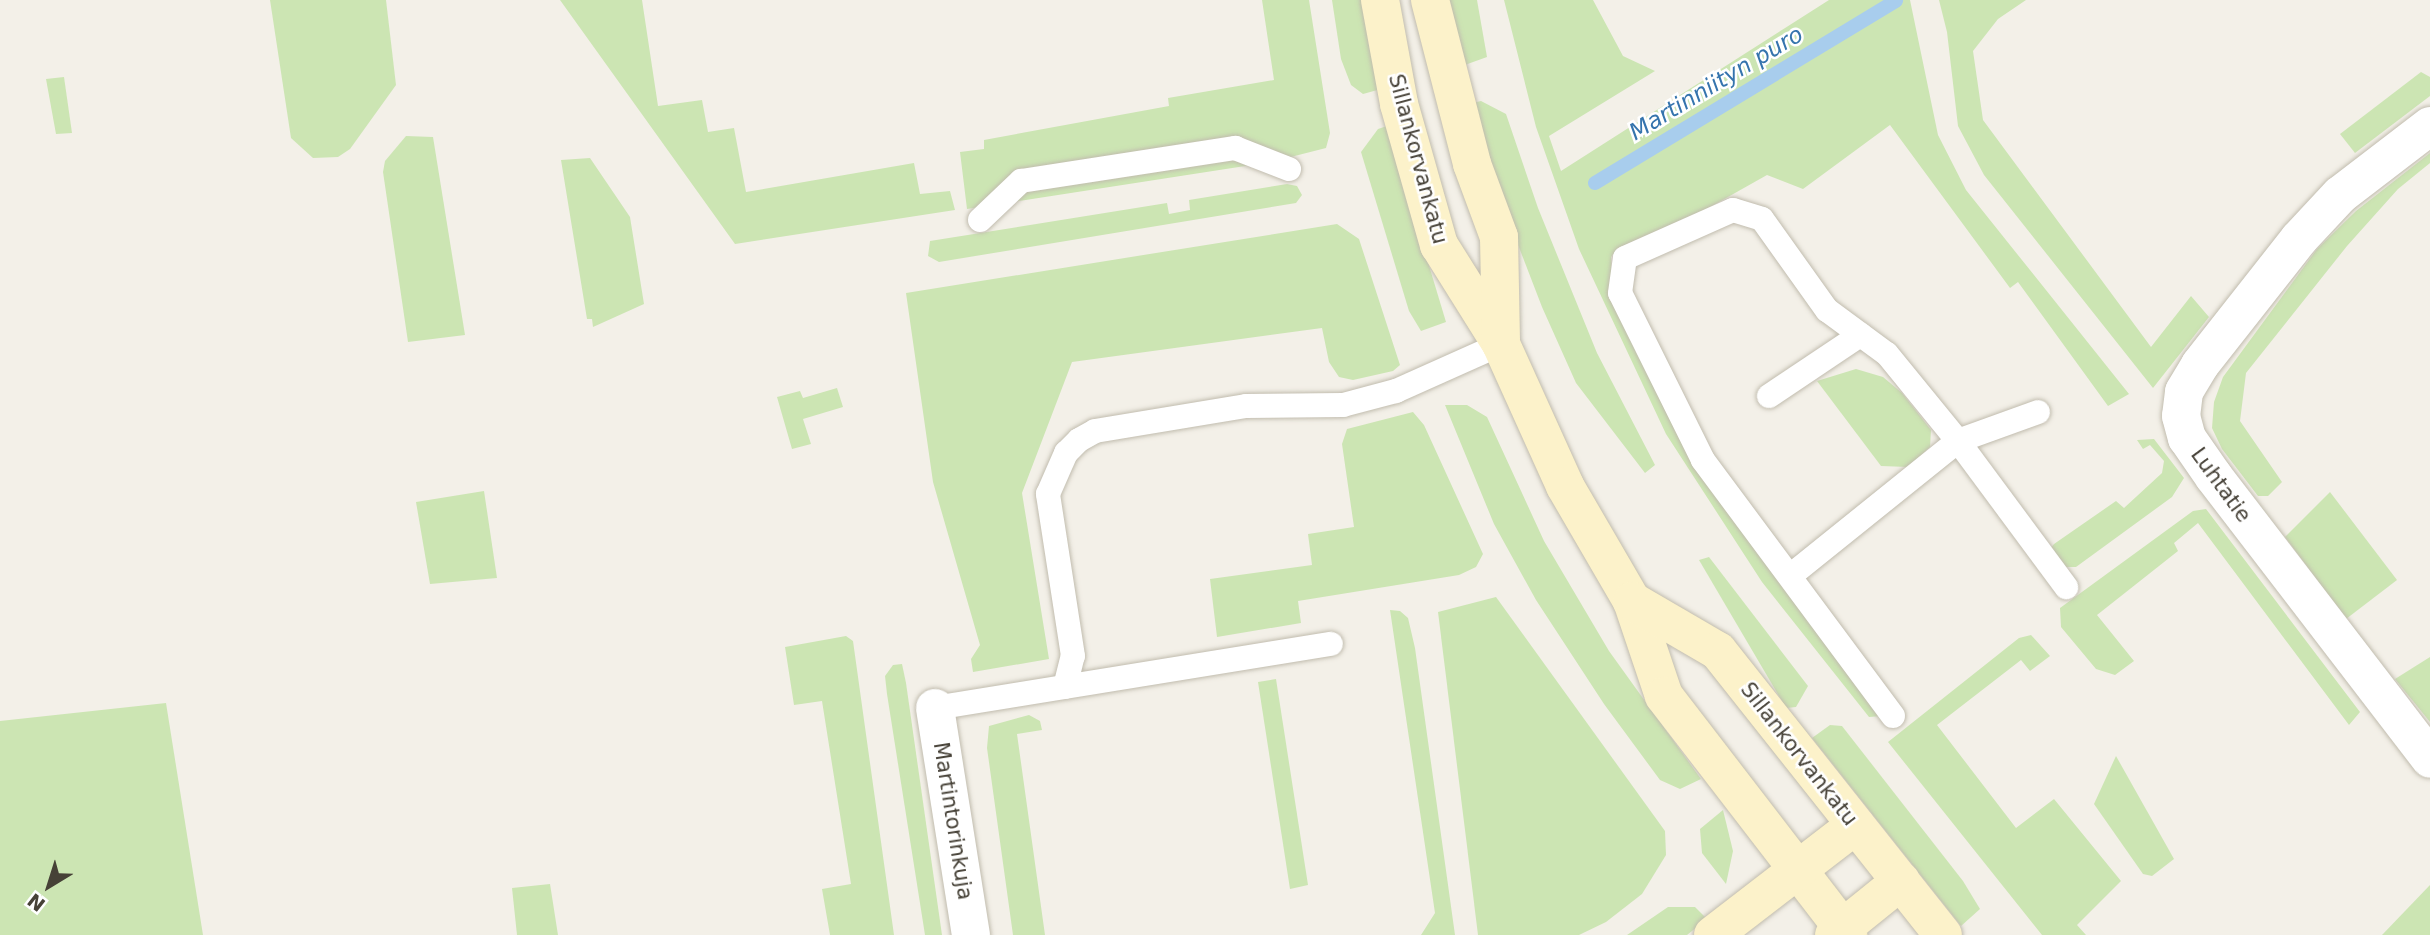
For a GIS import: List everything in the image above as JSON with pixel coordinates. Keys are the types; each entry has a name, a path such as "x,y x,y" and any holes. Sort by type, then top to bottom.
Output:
{"main road":[{"name":"Sillankorvankatu","path":"1380,0 1399,104 1439,245 1501,344 1565,486 1632,601 1664,696 1842,933"},
{"name":"Sillankorvankatu","path":"1430,0 1472,163 1499,237 1501,344"},
{"name":"Sillankorvankatu","path":"1632,601 1718,651 1943,935"},
{"path":"1713,935 1856,825"},
{"path":"1842,933 1901,881"}],"street":[{"name":"Luhtatie","path":"2430,126 2340,195 2299,239 2200,365 2184,392 2181,415 2187,438 2214,477 2430,759"},
{"name":"Martintorinkuja","path":"935,708 971,935"}],"lane":[{"path":"980,220 1021,181 1236,148 1289,169"},
{"path":"1894,716 1703,460 1620,293 1625,258 1733,210 1762,219 1827,310 1886,354 1958,441 2066,587"},
{"path":"1769,396 1860,335"},
{"path":"1065,687 1073,656 1048,494 1066,453 1095,430 1246,406 1343,405 1396,391 1501,344"},
{"path":"1790,576 1958,441 2038,412"},
{"path":"935,708 1331,644"}],"green space":[{"path":"270,0 386,0 396,85 350,149 338,157 313,158 291,138"},
{"path":"560,0 642,0 658,106 702,100 708,132 734,128 746,192 914,163 920,194 950,191 955,210 735,244"},
{"path":"1262,0 1309,0 1330,133 1326,148 1271,162 967,209 960,152 984,149 984,140 1169,106 1168,98 1274,80"},
{"path":"1332,0 1366,0 1381,89 1363,94 1351,85 1341,59"},
{"path":"1445,0 1477,0 1487,57 1462,66"},
{"path":"1504,0 1593,0 1623,56 1655,71 1549,136 1561,171 1829,0 1910,0 1938,135 1966,190 2129,394 2108,406 2018,282 2010,288 1890,125 1803,189 1767,175 1703,211 1617,249 1611,257 1613,303 1882,716 1869,717 1762,582 1666,434 1579,249 1536,127"},
{"path":"1939,0 2026,0 1998,19 1973,51 1983,120 2151,347 2191,296 2209,317 2153,388 1984,175 1958,126 1947,32"},
{"path":"2421,72 2430,77 2430,96 2355,153 2340,134"},
{"path":"64,77 72,133 56,134 46,79"},
{"path":"1481,101 1506,114 1538,208 1597,353 1655,465 1645,473 1576,383 1542,307 1505,211 1473,103"},
{"path":"1387,126 1446,322 1421,331 1409,311 1361,152 1378,129"},
{"path":"406,136 433,137 465,335 408,342 383,172 385,161"},
{"path":"2430,153 2430,163 2398,189 2347,246 2246,373 2240,421 2282,482 2268,496 2258,496 2222,449 2212,428 2214,402 2223,377 2317,249 2356,211"},
{"path":"590,158 630,217 644,304 593,327 592,319 587,319 561,160"},
{"path":"1287,184 1297,186 1302,195 1296,203 939,262 928,256 930,241 1167,203 1169,214 1190,210 1189,200"},
{"path":"1337,224 1359,239 1400,365 1393,371 1353,380 1339,377 1329,362 1322,328 1072,362 1022,493 1049,659 973,672 971,659 980,645 933,482 906,293"},
{"path":"1856,369 1883,377 1902,393 1931,430 1930,447 1908,467 1881,466 1817,381"},
{"path":"837,388 843,407 803,419 811,444 792,449 777,397 800,391 803,398"},
{"path":"1445,405 1467,405 1487,417 1544,541 1609,651 1701,779 1680,789 1660,780 1604,704 1536,600 1494,524"},
{"path":"1413,412 1424,425 1483,554 1476,567 1459,575 1298,601 1301,623 1217,637 1210,579 1312,565 1308,534 1354,527 1342,444 1347,429"},
{"path":"2154,439 2184,478 2172,497 2076,567 2063,567 2050,549 2054,544 2116,501 2124,508 2162,473 2164,461 2150,445 2143,449 2137,440"},
{"path":"484,491 497,578 430,584 416,502"},
{"path":"2330,492 2397,580 2346,619 2285,537"},
{"path":"2206,509 2360,712 2349,725 2198,523 2174,543 2178,551 2097,615 2134,661 2115,675 2096,669 2061,627 2060,608 2193,511"},
{"path":"1709,557 1808,686 1796,707 1786,708 1699,560"},
{"path":"1496,597 1665,831 1666,855 1642,894 1606,922 1579,935 1478,935 1438,612"},
{"path":"1390,610 1400,611 1408,618 1415,648 1455,935 1421,935 1435,913"},
{"path":"2031,635 2050,656 2030,671 2021,660 1937,725 2016,828 2054,799 2121,881 2077,925 2086,935 2042,935 1888,742 2019,638"},
{"path":"846,636 853,641 894,935 830,935 822,889 851,884 822,701 794,705 785,647"},
{"path":"2430,657 2430,722 2395,679"},
{"path":"902,664 942,935 925,935 887,694 885,676 893,665"},
{"path":"1276,679 1308,885 1290,889 1258,682"},
{"path":"166,703 203,935 0,935 0,721"},
{"path":"1029,715 1040,721 1042,730 1017,734 1045,935 1013,935 987,748 989,726"},
{"path":"1830,725 1842,726 1963,881 1980,909 1961,926 1812,738"},
{"path":"2116,756 2174,859 2152,876 2143,874 2094,804"},
{"path":"1723,810 1733,851 1726,884 1702,853 1700,829"},
{"path":"550,884 558,935 517,935 512,888"},
{"path":"2430,885 2430,935 2382,935"},
{"path":"1668,907 1695,907 1707,919 1687,935 1627,935"}],"waterway":[{"name":"Martinniityn puro","path":"1595,183 1896,1"}]}
